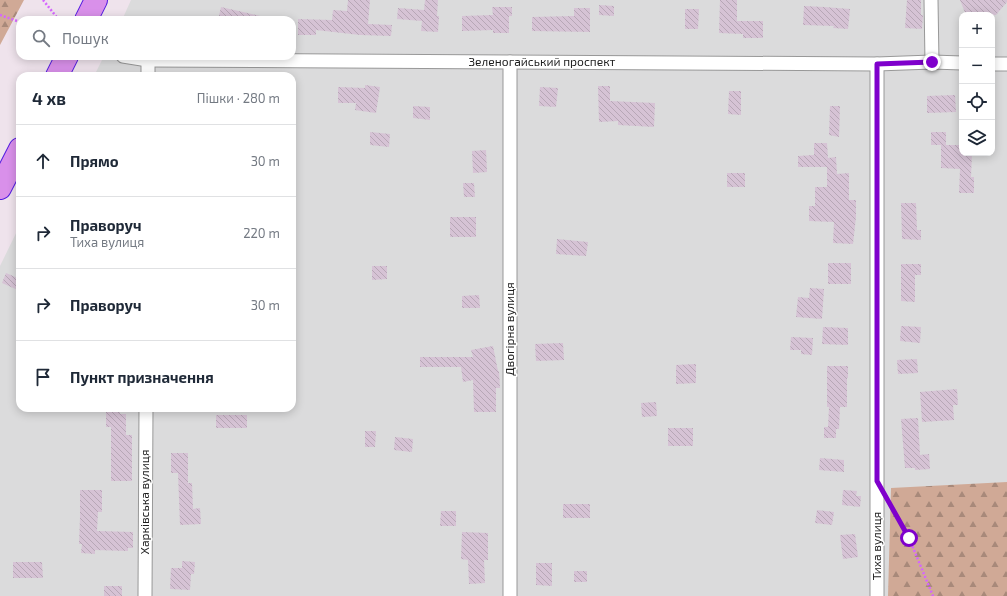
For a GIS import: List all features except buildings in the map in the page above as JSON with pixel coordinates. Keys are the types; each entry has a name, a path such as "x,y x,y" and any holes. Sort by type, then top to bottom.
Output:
{"highway":[{"path":"88,16 96,0"},
{"path":"59,72 65,60"},
{"path":"0,188 16,157"}],"street":[{"path":"931,0 932,62"},
{"path":"148,60 148,72"},
{"name":"Зеленогайський проспект","path":"148,60 877,64 932,62 959,63"},
{"name":"Двогірна вулиця","path":"510,62 510,596"},
{"name":"Тиха вулиця","path":"877,64 877,596"},
{"path":"995,64 1007,64"},
{"name":"Харківська вулиця","path":"145,596 146,412"}],"path":[{"path":"43,0 56,16"},
{"path":"0,15 16,21"},
{"path":"877,481 909,538 933,596"}],"shaded area":[{"path":"131,0 1007,0 1007,596 0,596 0,266 16,233 16,412 296,412 296,72 96,72 102,60 296,60 296,16 124,16"}],"green space":[{"path":"0,0 24,0 0,45"},
{"path":"1007,482 1007,596 888,596 891,488"}],"route":[{"path":"909,538 877,481 877,64 932,62"}]}
